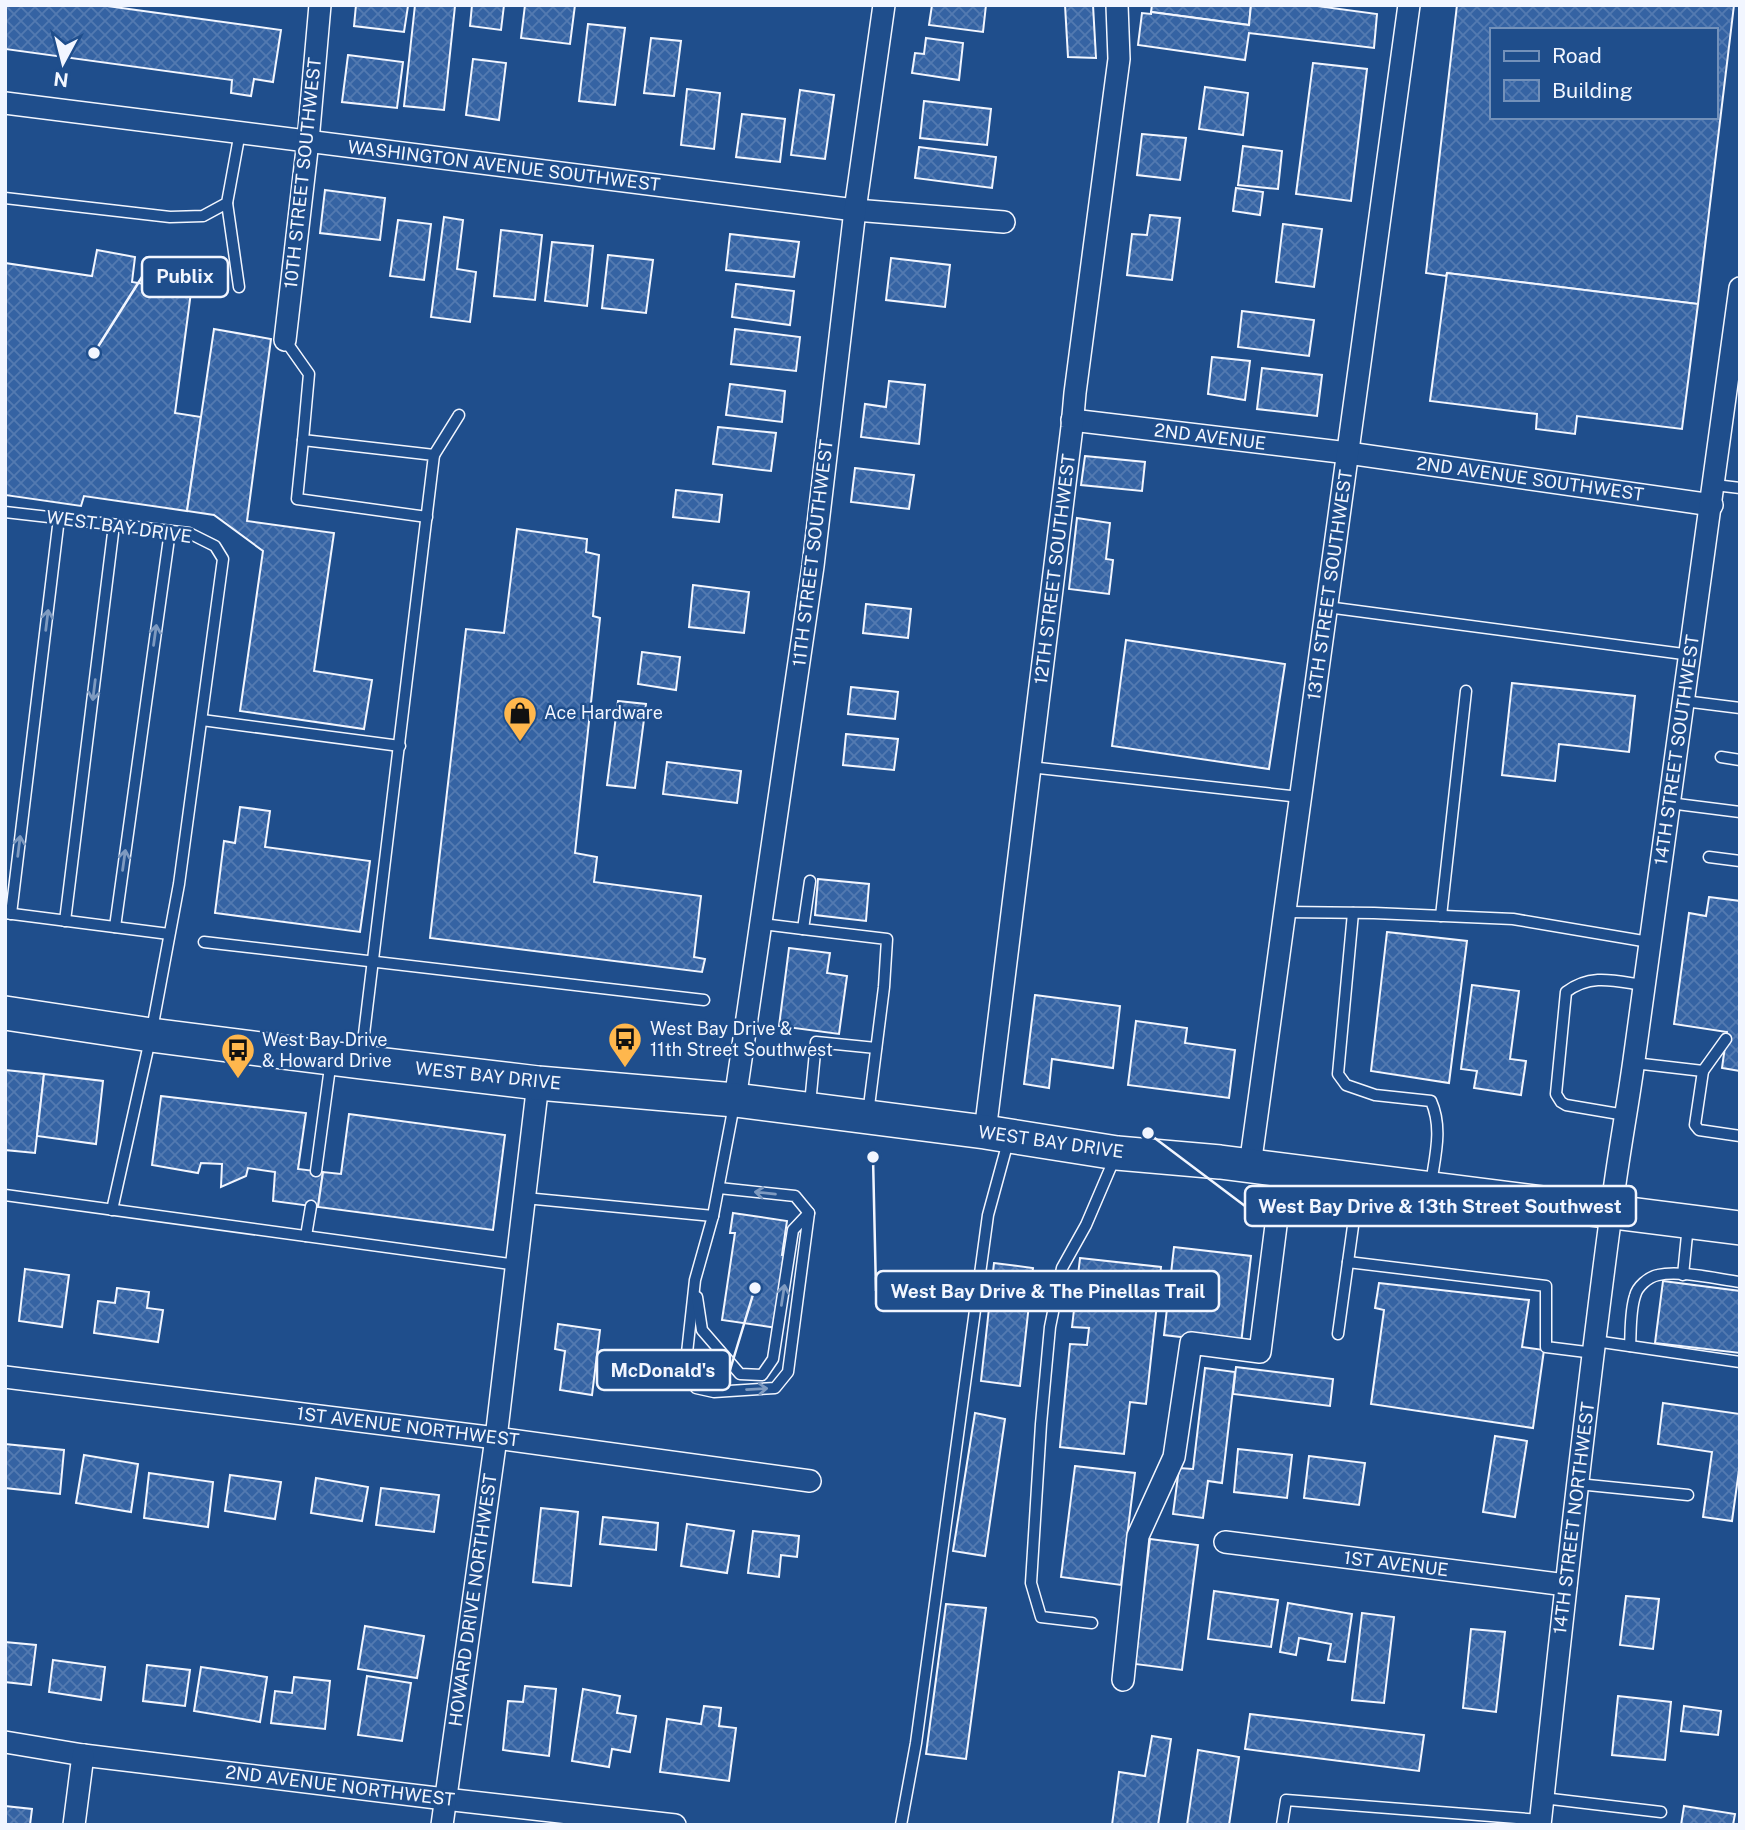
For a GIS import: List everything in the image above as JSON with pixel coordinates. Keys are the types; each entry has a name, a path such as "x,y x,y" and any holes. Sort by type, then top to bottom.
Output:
{"main road":[{"name":"WEST BAY DRIVE","path":"5,1013 346,1060 538,1083 736,1100 998,1134 1117,1153 1250,1166 1740,1228"}],"street":[{"name":"10TH STREET SOUTHWEST","path":"285,340 308,141 320,5"},
{"name":"11TH STREET SOUTHWEST","path":"736,1100 813,566 855,210 884,5"},
{"name":"12TH STREET SOUTHWEST","path":"998,1134 1030,767 1119,59 1116,5"},
{"name":"13TH STREET SOUTHWEST","path":"1250,1166 1409,5"},
{"name":"WASHINGTON AVENUE SOUTHWEST","path":"5,103 855,210 1004,222"},
{"name":"14TH STREET SOUTHWEST","path":"1611,1212 1691,655 1740,288"},
{"name":"2ND AVENUE","path":"1072,420 1348,453"},
{"name":"2ND AVENUE SOUTHWEST","path":"1348,453 1713,495"},
{"name":"HOWARD DRIVE NORTHWEST","path":"442,1825 496,1438 538,1083"},
{"path":"1124,1680 1138,1536 1174,1457 1191,1343 1260,1352 1283,1170"},
{"name":"14TH STREET NORTHWEST","path":"1540,1822 1611,1212"},
{"name":"1ST AVENUE NORTHWEST","path":"5,1377 496,1438 810,1481"},
{"name":"1ST AVENUE","path":"1225,1542 1566,1585"},
{"name":"2ND AVENUE NORTHWEST","path":"5,1742 83,1755 675,1825"},
{"path":"74,1825 83,1755"}],"lane":[{"path":"239,287 227,203 240,132"},
{"path":"5,198 170,217 203,216 227,203"},
{"path":"285,340 309,374 297,499 427,517"},
{"path":"316,1171 374,962 434,455 459,415"},
{"path":"303,440 434,455"},
{"path":"1713,495 1740,488"},
{"path":"5,519 6,512"},
{"name":"WEST BAY DRIVE","path":"6,512 189,533 215,546 223,559 178,884 151,1035 112,1210"},
{"path":"60,518 8,914 169,934"},
{"path":"65,921 114,524"},
{"path":"115,928 170,531"},
{"path":"1327,607 1691,655"},
{"path":"1441,916 1466,691"},
{"path":"1684,701 1740,708"},
{"path":"202,720 400,746"},
{"path":"1721,757 1740,760"},
{"path":"1030,767 1300,797"},
{"path":"1669,803 1740,812"},
{"path":"1709,857 1740,861"},
{"path":"803,929 810,881"},
{"path":"1285,912 1513,919 1649,942"},
{"path":"1353,913 1338,1074 1346,1085 1375,1095 1431,1101 1437,1114 1438,1130 1430,1188"},
{"path":"762,925 887,939 884,987 868,1117"},
{"path":"204,942 704,1000"},
{"path":"1625,1115 1566,1105 1556,1094 1566,992 1577,983 1599,979 1643,985"},
{"path":"1726,1039 1703,1071 1695,1125 1699,1130 1740,1136"},
{"path":"810,1110 816,1042 876,1048"},
{"path":"1634,1063 1703,1071"},
{"path":"719,1188 796,1196 809,1213 788,1372 775,1388 714,1392 696,1388 685,1371 695,1280 713,1216 736,1100"},
{"path":"901,1825 916,1743 998,1134"},
{"path":"1092,1623 1041,1617 1031,1583 1050,1326 1062,1268 1086,1225 1117,1153"},
{"path":"1338,1334 1359,1180"},
{"path":"5,1195 517,1265"},
{"path":"525,1198 713,1216"},
{"path":"306,1236 311,1206"},
{"path":"695,1280 702,1330 740,1374 762,1375 773,1359 793,1230 809,1213"},
{"path":"1683,1275 1689,1222"},
{"path":"1348,1262 1546,1286 1546,1347 1630,1346 1740,1362"},
{"path":"1630,1346 1635,1294 1649,1278 1658,1275 1683,1275 1740,1282"},
{"path":"1578,1485 1688,1495"},
{"path":"1543,1798 1661,1812"},
{"path":"1282,1825 1286,1800 1540,1822"}],"building":[{"path":"5,5 100,5 281,30 273,82 254,79 251,96 231,93 232,80 5,49"},
{"path":"356,5 408,6 404,32 354,26"},
{"path":"415,5 455,6 444,110 404,106"},
{"path":"472,5 504,5 501,30 470,26"},
{"path":"525,5 575,5 570,44 521,38"},
{"path":"932,5 986,5 983,32 929,25"},
{"path":"1065,5 1093,5 1096,58 1068,57"},
{"path":"1152,5 1251,5 1249,25 1151,12"},
{"path":"1251,5 1310,5 1377,14 1374,48 1249,33 1245,60 1138,45 1142,13 1249,25"},
{"path":"1457,5 1734,5 1698,304 1447,273 1446,276 1426,273"},
{"path":"588,24 625,28 615,105 579,101"},
{"path":"651,38 681,41 674,96 644,93"},
{"path":"926,38 963,43 959,80 912,73 915,53 924,54"},
{"path":"348,55 403,62 397,108 342,102"},
{"path":"473,59 506,63 499,120 466,115"},
{"path":"1313,63 1367,69 1351,201 1296,194"},
{"path":"1205,87 1248,93 1243,135 1199,129"},
{"path":"687,89 720,93 714,149 681,145"},
{"path":"800,90 834,95 825,159 791,155"},
{"path":"924,101 991,109 987,145 920,138"},
{"path":"742,114 785,119 780,162 736,157"},
{"path":"1142,134 1186,138 1180,180 1137,175"},
{"path":"1243,146 1282,151 1278,189 1238,185"},
{"path":"919,147 996,157 992,188 915,178"},
{"path":"1236,188 1263,192 1260,215 1233,211"},
{"path":"325,190 385,198 380,240 320,233"},
{"path":"1150,215 1180,218 1172,280 1127,275 1132,234 1147,235"},
{"path":"444,217 463,220 457,269 476,272 470,322 431,317"},
{"path":"398,220 431,224 424,280 390,276"},
{"path":"1283,224 1322,229 1314,287 1276,282"},
{"path":"501,230 542,235 535,300 494,296"},
{"path":"730,234 799,242 794,277 726,270"},
{"path":"552,242 593,246 587,306 545,301"},
{"path":"97,250 135,257 132,282 191,292 175,413 201,417 187,511 84,496 81,506 5,495 5,263 92,276"},
{"path":"608,255 653,260 646,313 602,308"},
{"path":"891,258 950,265 945,307 886,300"},
{"path":"1447,273 1698,304 1682,429 1577,416 1575,434 1536,429 1537,414 1430,401"},
{"path":"736,284 794,291 790,325 732,317"},
{"path":"1242,311 1314,320 1309,356 1238,347"},
{"path":"214,329 271,339 247,521 334,533 314,671 372,680 364,729 240,711 263,551 214,515 187,511"},
{"path":"735,329 800,337 796,371 731,364"},
{"path":"1212,357 1250,361 1245,400 1208,394"},
{"path":"1262,368 1322,375 1317,416 1257,409"},
{"path":"889,381 925,385 919,444 861,437 865,404 886,407"},
{"path":"730,384 785,391 782,422 726,415"},
{"path":"718,427 776,433 771,471 713,464"},
{"path":"1085,456 1145,462 1142,491 1081,485"},
{"path":"855,468 914,475 909,509 851,502"},
{"path":"676,490 722,495 719,522 673,517"},
{"path":"1077,518 1110,523 1106,559 1113,560 1109,594 1069,589"},
{"name":"Ace Hardware","path":"517,529 587,539 586,552 599,555 593,616 600,618 575,853 597,857 594,882 701,896 694,957 705,959 702,972 430,938 466,629 504,633"},
{"path":"693,585 749,592 744,633 689,627"},
{"path":"866,604 911,609 908,638 863,633"},
{"path":"1126,640 1285,664 1269,769 1112,746"},
{"path":"642,652 680,657 676,690 638,684"},
{"path":"1512,683 1635,696 1629,752 1559,744 1555,781 1502,775"},
{"path":"851,687 898,692 895,719 848,714"},
{"path":"618,701 646,704 635,788 607,785"},
{"path":"846,734 898,739 894,770 843,765"},
{"path":"667,762 741,771 737,803 663,794"},
{"path":"240,807 270,811 265,847 370,861 360,932 215,913 224,841 235,843"},
{"path":"818,879 869,884 866,921 815,915"},
{"path":"1709,897 1740,901 1740,1071 1722,1068 1727,1032 1674,1024 1689,913 1706,916"},
{"path":"1387,932 1467,941 1449,1083 1371,1071"},
{"path":"789,948 830,953 827,973 847,976 839,1034 779,1026"},
{"path":"1472,985 1519,991 1510,1059 1526,1061 1521,1095 1474,1088 1477,1071 1461,1069"},
{"path":"1035,995 1120,1006 1113,1068 1052,1059 1049,1088 1024,1084"},
{"path":"1136,1021 1187,1028 1185,1043 1235,1050 1229,1098 1128,1085"},
{"path":"5,1070 44,1074 35,1153 5,1150"},
{"path":"44,1074 103,1081 96,1144 37,1136"},
{"path":"161,1096 306,1113 298,1169 323,1172 318,1207 273,1201 275,1172 248,1168 246,1176 221,1187 222,1164 201,1163 198,1173 152,1165"},
{"path":"349,1114 505,1135 493,1230 318,1207 323,1172 341,1174"},
{"path":"733,1213 787,1221 782,1255 787,1256 777,1328 722,1320 735,1233 730,1233"},
{"path":"1174,1247 1251,1256 1241,1344 1164,1335"},
{"path":"1080,1258 1161,1267 1146,1404 1130,1402 1124,1454 1060,1447 1070,1344 1087,1345 1089,1328 1072,1327"},
{"path":"994,1263 1033,1268 1020,1386 981,1381"},
{"path":"25,1269 69,1275 62,1327 19,1321"},
{"path":"1663,1281 1740,1291 1740,1353 1655,1343"},
{"path":"1379,1283 1529,1300 1522,1347 1544,1350 1533,1428 1371,1404 1384,1310 1375,1308"},
{"path":"117,1288 149,1292 147,1308 163,1310 158,1342 94,1333 98,1301 115,1303"},
{"path":"558,1324 600,1330 592,1395 560,1390 565,1351 555,1349"},
{"path":"1236,1367 1333,1379 1330,1406 1233,1394"},
{"path":"1205,1368 1235,1372 1222,1483 1208,1481 1203,1518 1173,1514 1179,1468 1193,1469"},
{"path":"1663,1403 1740,1414 1740,1463 1732,1521 1703,1517 1712,1452 1658,1444"},
{"path":"975,1413 1005,1419 985,1556 953,1551"},
{"path":"1495,1436 1527,1441 1515,1517 1483,1512"},
{"path":"5,1444 64,1450 60,1494 5,1488"},
{"path":"1238,1449 1292,1455 1287,1498 1234,1492"},
{"path":"84,1455 138,1464 131,1512 76,1503"},
{"path":"1309,1456 1365,1463 1359,1505 1304,1498"},
{"path":"1075,1466 1135,1473 1121,1585 1061,1577"},
{"path":"149,1473 213,1482 208,1527 144,1518"},
{"path":"230,1475 281,1482 275,1519 225,1511"},
{"path":"316,1478 368,1487 362,1521 311,1513"},
{"path":"381,1488 439,1495 434,1532 376,1525"},
{"path":"541,1508 578,1512 571,1586 533,1582"},
{"path":"603,1517 658,1523 656,1550 600,1544"},
{"path":"687,1524 734,1531 727,1573 681,1566"},
{"path":"753,1531 799,1536 797,1557 781,1555 779,1577 748,1573"},
{"path":"1150,1539 1198,1545 1182,1670 1135,1664"},
{"path":"1214,1591 1278,1600 1271,1647 1208,1639"},
{"path":"1626,1596 1659,1599 1653,1649 1620,1645"},
{"path":"1288,1603 1352,1614 1345,1662 1328,1660 1331,1644 1299,1638 1296,1655 1280,1652"},
{"path":"946,1604 986,1608 966,1759 926,1754"},
{"path":"1362,1613 1394,1617 1384,1703 1352,1700"},
{"path":"365,1626 424,1636 417,1678 358,1669"},
{"path":"1471,1629 1505,1632 1496,1712 1463,1708"},
{"path":"5,1642 36,1645 31,1685 5,1682"},
{"path":"53,1660 105,1667 101,1700 49,1692"},
{"path":"147,1665 190,1670 185,1706 143,1701"},
{"path":"201,1667 267,1677 260,1722 194,1711"},
{"path":"367,1676 411,1683 402,1741 358,1735"},
{"path":"294,1677 330,1681 325,1729 271,1723 275,1691 292,1693"},
{"path":"525,1686 556,1689 549,1756 503,1750 508,1701 523,1702"},
{"path":"583,1689 620,1696 617,1713 636,1716 630,1752 612,1749 609,1767 572,1761"},
{"path":"1618,1696 1671,1702 1665,1760 1612,1755"},
{"path":"704,1706 721,1708 719,1726 736,1728 729,1781 660,1772 667,1719 701,1724"},
{"path":"1684,1706 1721,1711 1718,1735 1681,1731"},
{"path":"1250,1714 1424,1735 1419,1771 1245,1749"},
{"path":"1152,1736 1171,1739 1158,1825 1112,1825 1119,1772 1145,1776"},
{"path":"1198,1750 1239,1757 1229,1825 1187,1825"},
{"path":"5,1806 32,1809 30,1825 5,1825"},
{"path":"1684,1806 1735,1814 1733,1825 1681,1825"}],"place":[{"name":"Publix","path":"94,353"},
{"name":"Ace Hardware","path":"520,743"},
{"name":"West Bay Drive & 11th Street Southwest","path":"625,1069"},
{"name":"West Bay Drive & Howard Drive","path":"238,1080"},
{"name":"West Bay Drive & 13th Street Southwest","path":"1148,1133"},
{"name":"West Bay Drive & The Pinellas Trail","path":"873,1157"},
{"name":"McDonald's","path":"755,1288"}]}
